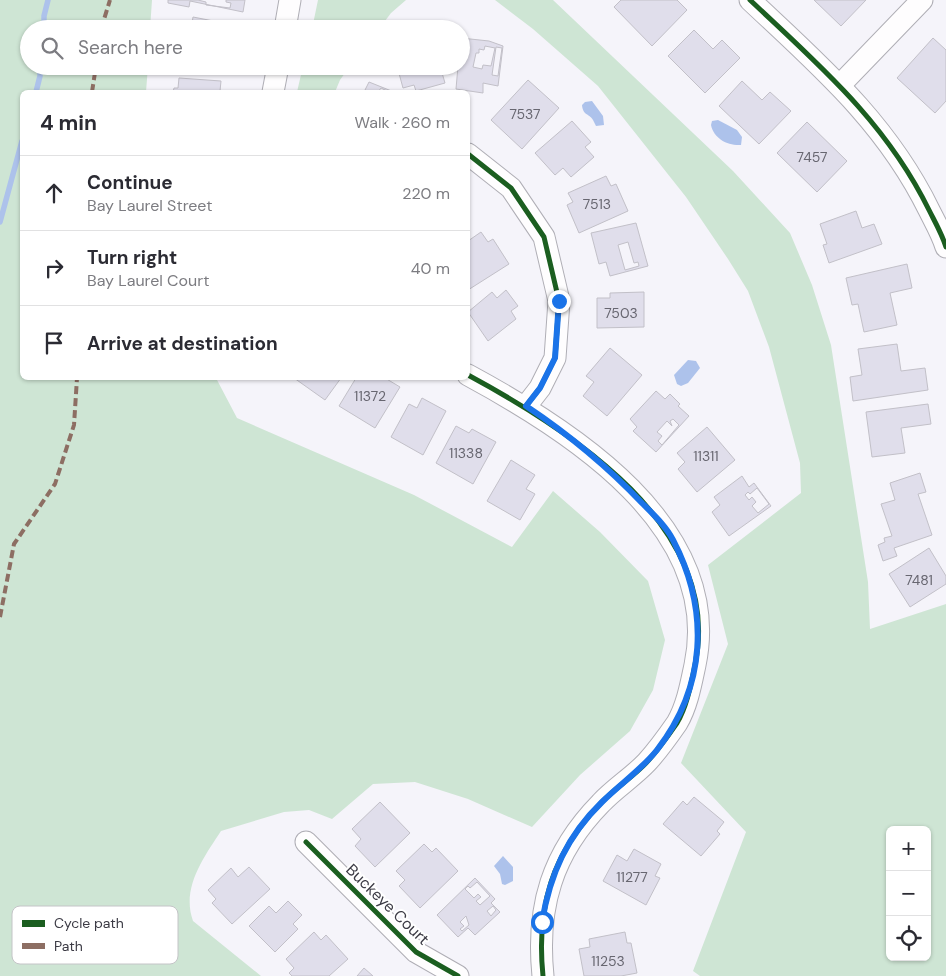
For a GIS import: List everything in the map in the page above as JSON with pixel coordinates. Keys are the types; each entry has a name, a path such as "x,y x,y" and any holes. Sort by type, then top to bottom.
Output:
{"street":[{"path":"287,20 290,0"},
{"path":"750,0 840,85 881,132 916,185 946,248"},
{"path":"840,85 922,0"},
{"path":"273,90 276,75"},
{"path":"470,156 511,188 544,237 551,264 559,301 555,358 540,388 526,406"},
{"path":"470,376 526,406 553,423 612,471 661,522 673,540 687,573 698,620 698,648 687,699 678,721 646,763 602,801 579,826 554,872 542,922 543,976"},
{"name":"Buckeye Court","path":"306,842 416,952 458,976"}],"green space":[{"path":"0,0 152,0 151,20 20,20 20,75 147,75 146,90 20,90 20,380 217,380 237,418 414,495 512,547 553,491 600,532 648,581 665,640 653,690 630,731 580,775 532,827 468,799 415,782 373,784 332,819 309,810 284,812 221,831 196,873 192,885 190,909 193,921 261,976 0,976"},
{"path":"318,0 406,0 386,20 314,20"},
{"path":"495,0 553,0 733,171 790,233 812,285 831,345 868,582 870,629 946,604 946,976 700,976 693,971 746,832 681,763 728,644 708,565 801,493 800,463 769,347 748,291 686,197 598,86 533,29"},
{"path":"301,75 344,75 336,90 297,90"}],"water":[{"path":"592,101 603,116 604,125 596,126 584,111 582,105 585,102"},
{"path":"718,120 737,130 742,137 741,145 727,143 718,138 711,125 712,121"},
{"path":"688,360 696,361 700,368 688,383 681,386 677,384 674,375"},
{"path":"503,856 513,867 513,881 505,885 502,884 500,874 494,866"}],"building":[{"path":"168,0 198,0 206,2 206,4 190,1 189,7 168,3"},
{"path":"226,0 245,0 243,12 214,6 230,8 231,3 226,2"},
{"path":"621,0 677,0 687,10 652,46 614,7"},
{"path":"814,0 866,0 841,26"},
{"path":"193,17 208,20 192,20"},
{"path":"694,30 713,49 722,40 740,58 705,93 668,56"},
{"path":"933,38 946,50 946,101 935,113 897,78"},
{"path":"470,39 489,41 503,46 498,86 483,83 483,93 456,89 457,75 470,75","holes":["485,46 495,48 491,66 483,65 482,69 473,67 476,53 479,53 479,49 484,50","496,47 502,48 498,76 492,75"]},
{"path":"399,75 443,75 445,83 420,90 416,90 414,85 403,88"},
{"path":"179,78 221,81 220,90 174,90 174,88 178,88"},
{"path":"528,80 559,108 522,149 491,120"},
{"path":"742,81 762,100 770,92 791,111 759,144 719,106"},
{"path":"369,82 389,90 381,88 380,90 365,90"},
{"path":"572,121 591,142 585,147 594,157 571,177 563,168 555,175 535,153"},
{"path":"807,122 847,161 817,192 777,153"},
{"path":"606,176 611,186 616,184 628,211 579,233 567,205 573,202 568,193"},
{"path":"856,211 862,228 874,224 882,244 829,263 823,245 827,244 820,224"},
{"path":"636,223 648,266 610,276 606,262 599,264 591,233","holes":["628,242 634,263 638,262 639,266 625,270 618,245"]},
{"path":"481,232 488,242 493,239 509,264 470,289 470,240"},
{"path":"907,264 912,288 890,293 897,325 864,332 858,304 852,305 846,278"},
{"path":"506,290 518,306 511,311 516,319 488,341 470,315 470,310 492,292 497,298"},
{"path":"644,292 644,327 597,328 597,298 610,298 610,293"},
{"path":"897,344 901,371 925,368 928,390 853,401 850,377 862,375 858,349"},
{"path":"610,348 642,375 607,416 583,396 594,382 586,376"},
{"path":"297,380 340,380 325,400"},
{"path":"355,380 388,380 400,387 375,428 339,406"},
{"path":"656,391 665,399 670,394 680,404 678,406 689,416 656,452 633,431 637,427 630,419","holes":["673,419 679,425 662,445 658,441 662,436 657,432 667,421 672,426 670,421"]},
{"path":"422,398 446,411 423,455 391,437 409,404 417,408"},
{"path":"928,404 931,424 901,428 905,453 872,457 866,412"},
{"path":"456,426 469,433 472,429 496,442 473,484 436,463"},
{"path":"707,427 735,460 697,492 678,469 685,462 677,453"},
{"path":"511,460 535,475 526,489 535,494 520,520 487,501"},
{"path":"920,473 926,492 918,494 932,535 894,548 897,556 883,561 878,545 885,542 884,538 892,536 881,504 895,500 890,483"},
{"path":"742,476 749,487 754,483 771,506 729,536 712,512 720,505 714,497","holes":["757,488 769,504 758,513 752,506 756,502 752,497 749,500 745,495 748,492 750,494"]},
{"path":"929,548 946,576 946,584 910,607 889,574"},
{"path":"694,797 724,822 717,831 720,834 701,856 663,824 683,801 687,805"},
{"path":"380,802 410,833 375,867 355,846 361,839 352,829"},
{"path":"424,844 432,852 436,848 458,871 420,908 399,886 405,880 396,871"},
{"path":"634,849 661,864 655,876 660,878 646,905 603,881 617,855 627,861"},
{"path":"249,867 270,889 232,924 212,903 216,899 208,890 231,868 238,877"},
{"path":"475,878 495,899 491,903 500,912 475,935 468,928 458,937 437,915","holes":["477,882 490,896 480,905 476,901 481,897 478,894 474,898 465,889 468,886 470,888","493,906 496,910 491,916 487,911","466,916 469,925 462,931 460,929 464,926 460,922"]},
{"path":"288,901 302,915 293,924 298,929 275,952 249,926 269,906 276,913"},
{"path":"314,932 321,940 326,935 348,959 329,976 292,976 289,973 294,968 286,959"},
{"path":"625,932 627,943 631,943 637,973 621,976 584,976 579,949 590,947 589,939"},
{"path":"364,968 373,976 357,976"}],"waterway":[{"path":"44,20 48,0"},
{"path":"36,90 40,75"},
{"path":"0,222 20,148"}],"marked path":[{"path":"104,20 110,0"},
{"path":"92,90 95,75"},
{"path":"0,617 14,544 55,484 74,425 77,380"}],"cycle path":[{"path":"750,0 826,72 872,122 912,178 946,247"},
{"path":"470,156 511,188 544,237 559,301 555,358 540,388 526,406"},
{"path":"470,376 551,424 592,455 631,489 663,527 686,569 698,615 695,665 686,702 677,723 647,762 606,798 584,822 570,841 559,862 545,904 541,951 543,976"},
{"path":"306,842 416,952 458,976"}],"route":[{"path":"542,922 547,893 554,872 579,826 602,801 646,763 678,721 687,699 698,648 698,620 694,594 673,540 661,522 612,471 553,423 526,406 540,388 555,358 559,301"}]}
